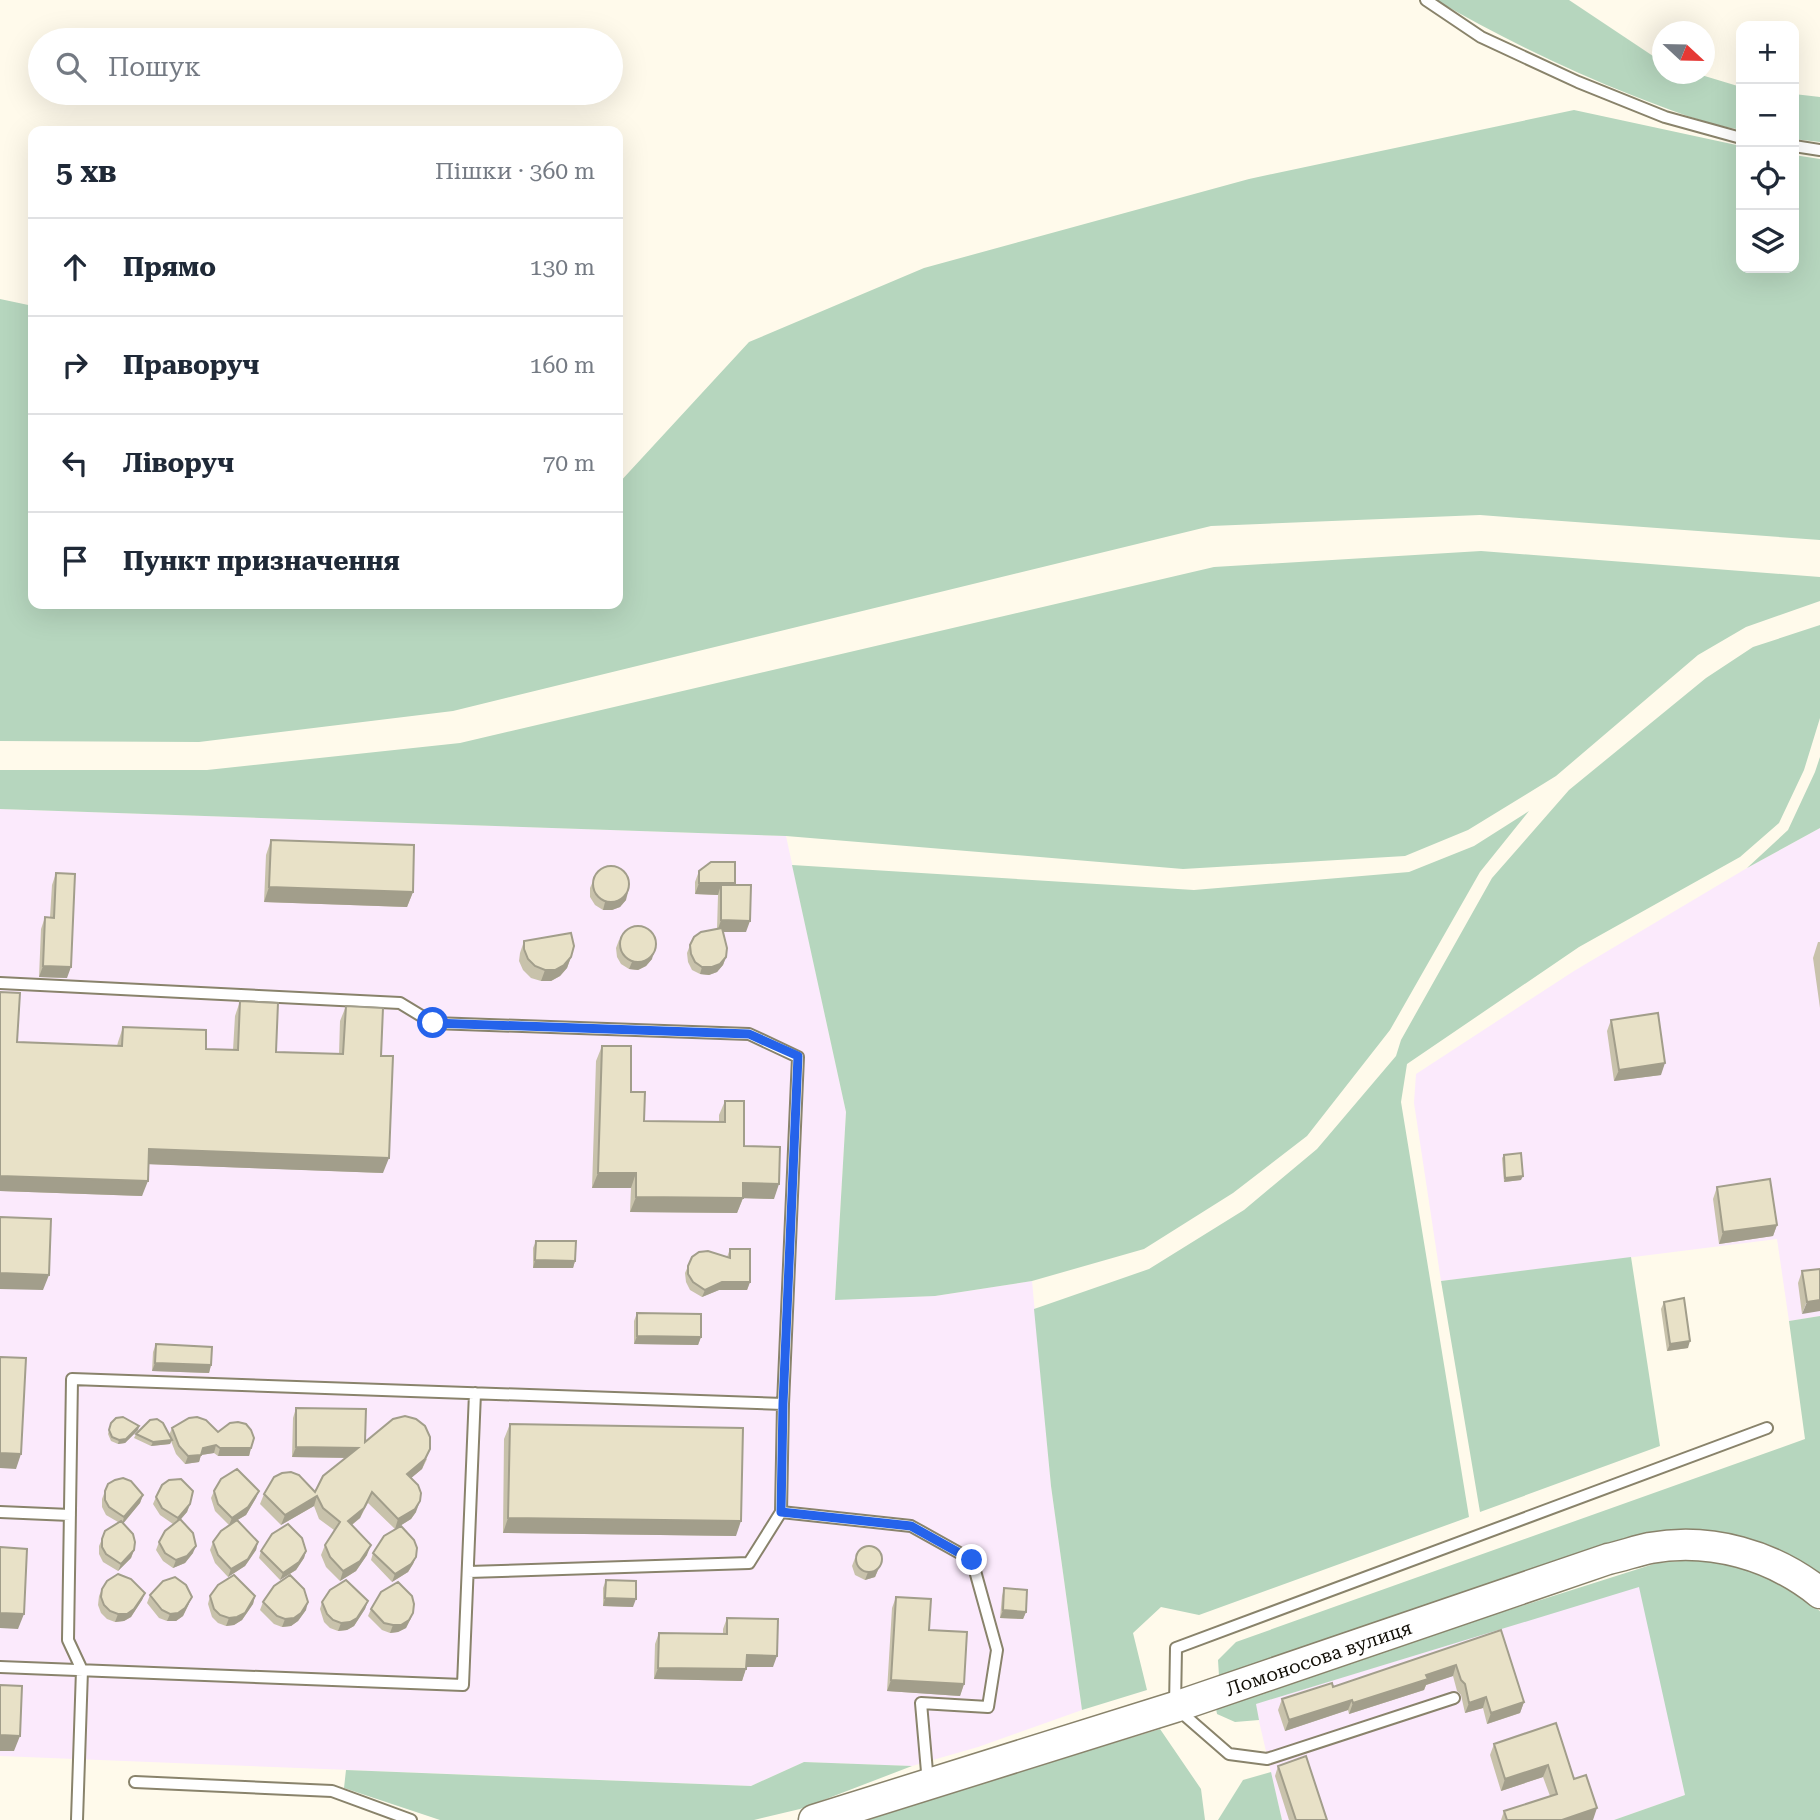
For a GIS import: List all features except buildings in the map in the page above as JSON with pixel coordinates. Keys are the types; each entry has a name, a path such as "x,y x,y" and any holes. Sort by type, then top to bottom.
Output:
{"street":[{"name":"Ломоносова вулиця","path":"814,1820 1175,1707 1594,1564 1651,1548 1691,1545 1755,1556 1787,1571 1820,1593"}],"lane":[{"path":"1426,0 1481,37 1578,82 1665,117 1736,137"},
{"path":"1799,147 1820,150"},
{"path":"0,983 400,1003 433,1023 749,1034 798,1056 781,1512 749,1563 468,1572"},
{"path":"77,1820 82,1670 68,1640 72,1379 783,1404"},
{"path":"0,1667 463,1685 475,1393"},
{"path":"1454,1698 1268,1759 1230,1754 1175,1707 1176,1648 1767,1428"},
{"path":"0,1512 70,1515"},
{"path":"781,1512 911,1526 972,1560 997,1650 988,1707 921,1703 928,1784"},
{"path":"135,1782 332,1791 411,1820"}],"shaded area":[{"path":"0,809 786,836 846,1112 835,1299 935,1296 1032,1281 1051,1486 1082,1710 978,1747 912,1766 804,1762 751,1786 0,1756"},
{"path":"1820,828 1820,1316 1789,1321 1777,1239 1441,1281 1414,1103 1416,1074 1574,971 1747,868"},
{"path":"1640,1586 1685,1795 1614,1820 1282,1820 1255,1704"}],"green space":[{"path":"1436,0 1569,0 1652,55 1652,84 1715,84 1715,79 1736,85 1736,129 1687,116 1608,86 1484,27"},
{"path":"1799,95 1820,97 1820,142 1799,140"},
{"path":"1574,110 1736,145 1736,273 1799,273 1799,156 1820,159 1820,540 1480,515 1211,526 453,711 199,742 0,741 0,299 28,305 28,609 623,609 623,479 749,342 924,268 1249,179"},
{"path":"1481,551 1820,577 1820,601 1746,627 1698,655 1556,776 1468,830 1405,856 1183,869 786,836 0,809 0,770 207,770 460,743 1214,567"},
{"path":"1820,625 1820,718 1804,770 1779,823 1740,857 1579,947 1407,1064 1401,1102 1469,1517 1199,1615 1161,1607 1133,1633 1147,1690 1082,1710 1051,1486 1034,1309 1149,1269 1244,1210 1317,1149 1396,1056 1401,1040 1492,878 1569,790 1706,678 1753,647"},
{"path":"1820,757 1820,828 1747,868 1788,830"},
{"path":"1529,811 1480,872 1390,1030 1307,1136 1233,1193 1144,1249 1032,1281 935,1296 835,1300 846,1112 792,865 1194,890 1409,872 1474,846"},
{"path":"1631,1257 1660,1446 1480,1512 1441,1281"},
{"path":"1820,1316 1820,1578 1789,1560 1601,1549 1219,1676 1218,1660 1236,1642 1805,1439 1789,1321"},
{"path":"1707,1559 1748,1568 1780,1584 1820,1611 1820,1820 1614,1820 1685,1795 1639,1587 1256,1704 1259,1720 1235,1722 1217,1714 1215,1703 1657,1563"},
{"path":"1160,1729 1201,1789 1205,1820 859,1820"},
{"path":"804,1762 912,1766 800,1809 754,1820 440,1820 344,1788 346,1770 751,1786"},
{"path":"1271,1772 1282,1820 1218,1820 1243,1780"}],"route":[{"path":"433,1023 749,1034 798,1056 781,1512 911,1526 972,1560"}]}
